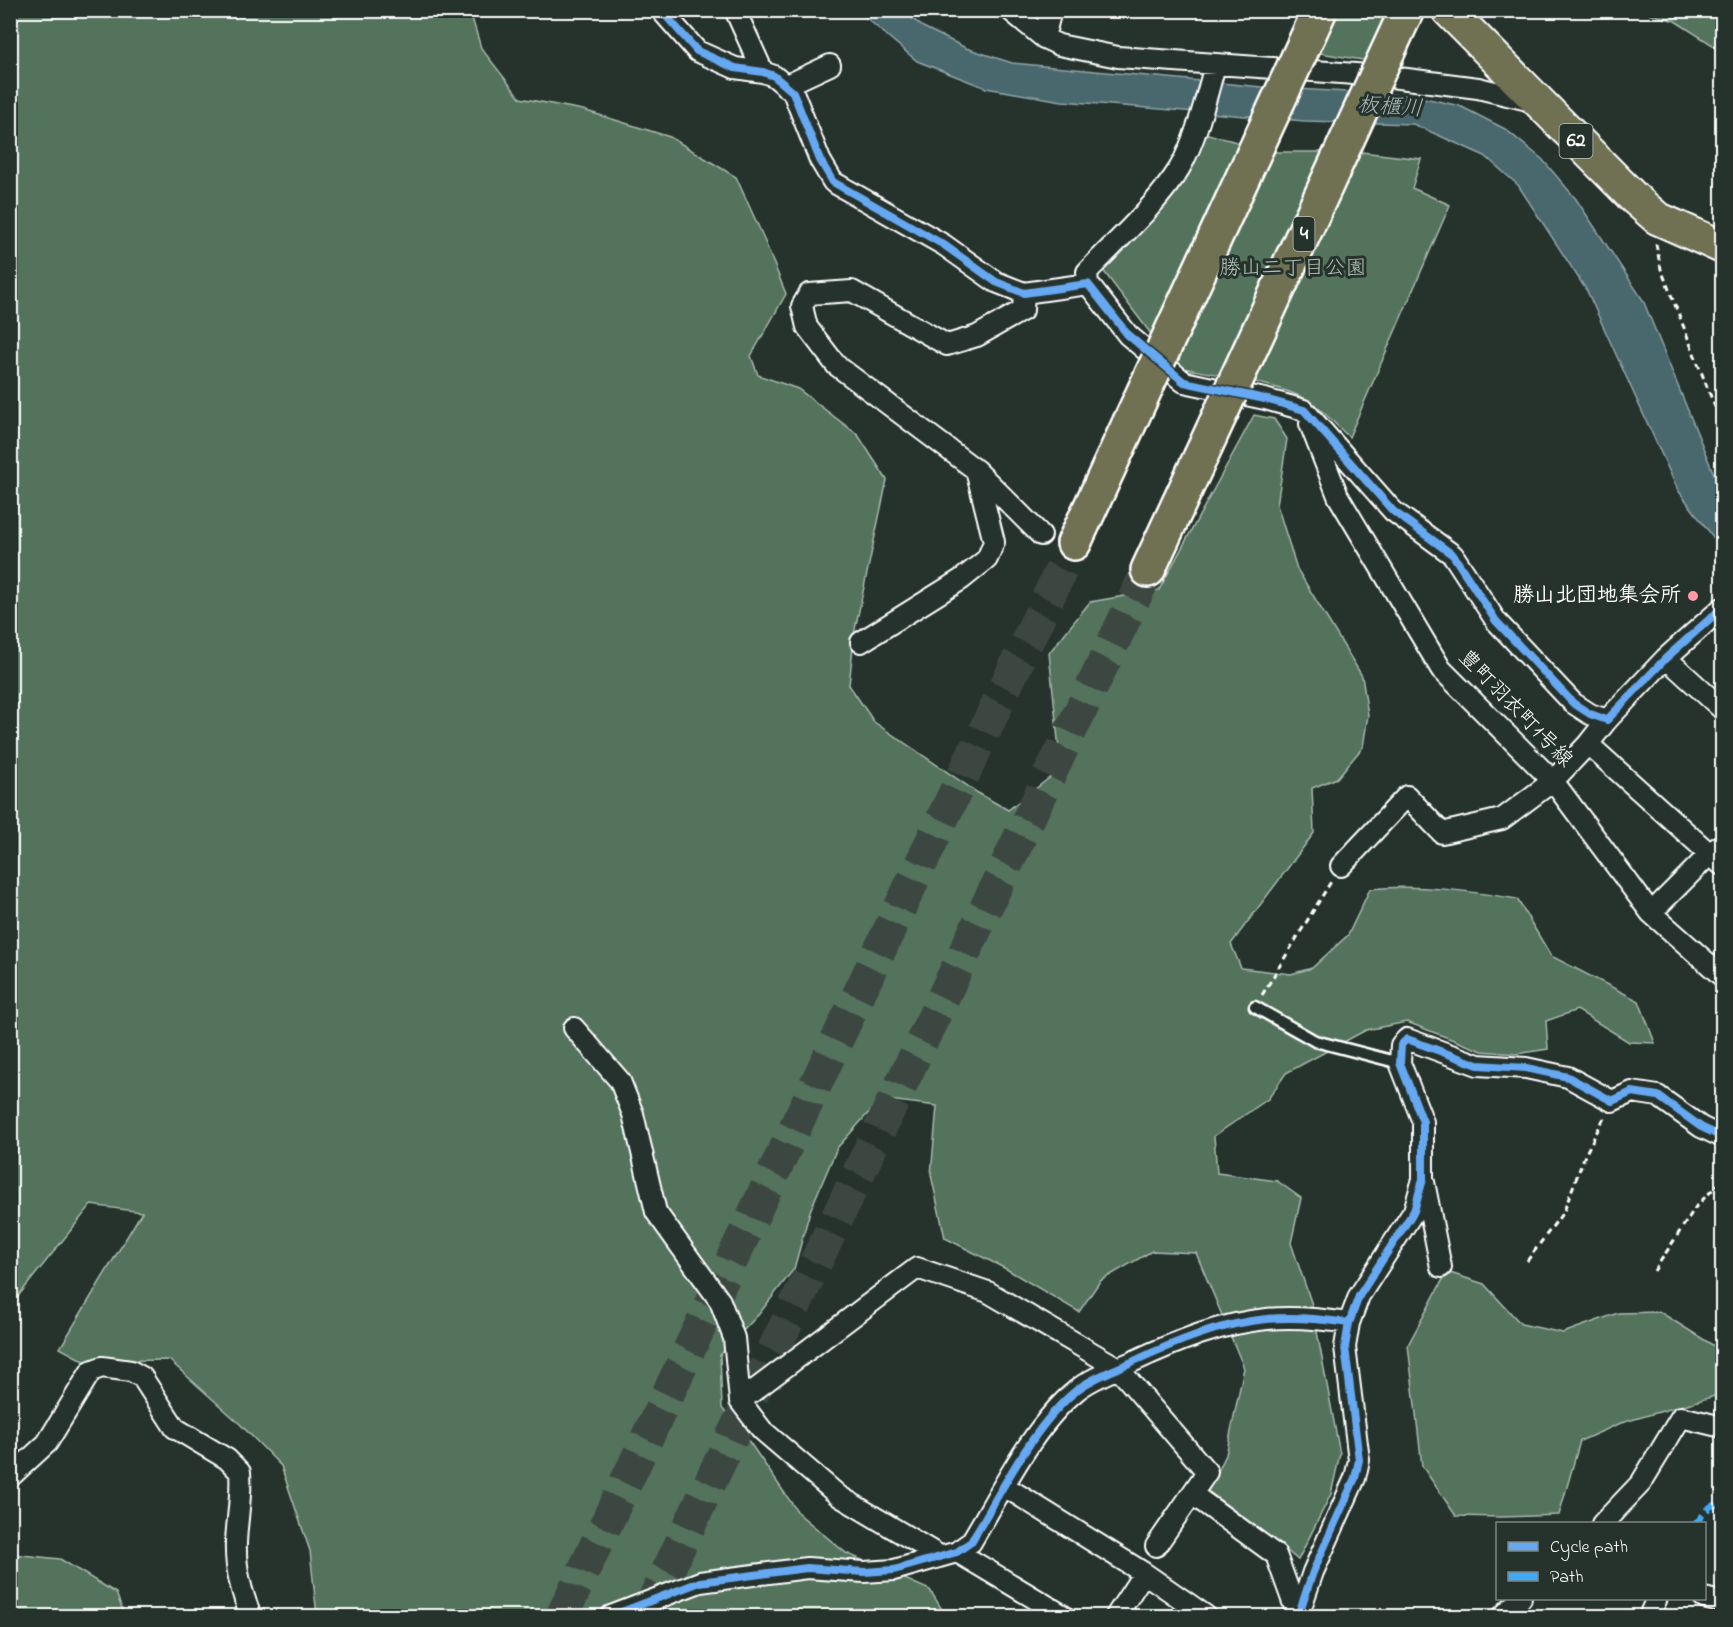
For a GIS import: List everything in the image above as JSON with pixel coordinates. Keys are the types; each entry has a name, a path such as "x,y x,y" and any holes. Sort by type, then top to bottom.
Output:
{"highway":[{"path":"1074,543 1320,10"},
{"name":"4","path":"1148,570 1407,10"}],"main road":[{"name":"62","path":"1447,12 1633,198 1657,218 1722,247"}],"street":[{"path":"661,10 697,51 735,68 774,76 793,92 820,160 833,182 944,245 996,282 1024,293 1088,284"},
{"path":"735,10 763,72"},
{"path":"1010,10 1044,38 1059,45 1118,57 1214,69 1383,76 1478,88 1538,102"},
{"path":"1044,38 1051,10"},
{"path":"786,86 830,65"},
{"path":"1214,69 1197,126 1180,168 1162,192 1087,272 1088,284 1128,335 1184,382 1304,410 1393,511 1453,555 1496,621 1573,703 1590,714 1607,720"},
{"path":"1024,293 1023,310 977,336 947,345 852,291 809,294 802,306 807,327 837,365 976,470 1041,535"},
{"name":"豊町羽衣町1号線","path":"1304,410 1338,496 1440,669 1553,781 1651,913 1722,976"},
{"path":"861,642 962,579 987,559 994,542 976,470"},
{"path":"1341,866 1407,796 1442,833 1502,819 1553,781 1666,658 1722,608"},
{"path":"1666,658 1722,709"},
{"path":"1588,744 1718,854 1651,913"},
{"path":"574,1028 620,1081 633,1114 656,1212 720,1302 734,1338 740,1401 762,1430 839,1496 1064,1617"},
{"path":"1441,1267 1423,1179 1423,1122 1400,1062 1401,1045 1407,1039 1478,1065 1526,1068 1568,1077 1612,1101 1632,1092 1658,1096 1701,1127 1722,1137"},
{"path":"1298,1616 1313,1572 1355,1478 1359,1460 1345,1347 1349,1323 1359,1296 1414,1211 1423,1179"},
{"path":"740,1401 918,1268 988,1292 1118,1368 1207,1472 1156,1546"},
{"path":"610,1617 700,1582 807,1568 864,1572 894,1570 949,1554 971,1542 1027,1448 1053,1414 1078,1389 1166,1346 1229,1326 1267,1319 1312,1318 1349,1323"},
{"path":"10,1478 47,1443 91,1371 102,1367 131,1371 142,1377 175,1428 227,1459 240,1472 237,1567 251,1617"},
{"path":"1604,1522 1641,1483 1681,1417 1722,1427"},
{"path":"1004,1486 1144,1573 1206,1617"},
{"path":"1192,1494 1276,1555 1298,1616"},
{"path":"1116,1617 1144,1573"},
{"path":"1503,1617 1520,1600"},
{"path":"1649,1617 1657,1600"}],"lane":[{"path":"1255,1007 1315,1041 1400,1062"}],"path":[{"path":"1657,218 1655,239 1660,269 1722,425"},
{"path":"1255,1007 1341,866"},
{"path":"1527,1261 1564,1211 1585,1155 1612,1101"},
{"path":"1654,1271 1697,1205 1722,1181"}],"green space":[{"path":"11,11 470,11 481,48 520,98 583,110 670,137 736,177 786,294 751,356 758,375 798,389 858,435 887,480 855,629 849,685 874,722 978,793 1008,810 1061,769 1049,653 1090,602 1159,590 1254,415 1274,419 1287,439 1277,505 1297,569 1362,676 1368,715 1363,747 1337,778 1312,788 1314,833 1231,944 1241,968 1291,974 1312,968 1348,935 1370,889 1425,888 1517,899 1551,956 1639,1001 1655,1043 1629,1042 1577,1010 1546,1021 1548,1049 1516,1054 1482,1051 1407,1022 1366,1030 1286,1073 1268,1099 1214,1136 1217,1173 1277,1181 1301,1198 1291,1243 1312,1305 1340,1454 1331,1494 1298,1560 1208,1491 1226,1455 1244,1368 1196,1253 1152,1251 1100,1281 1079,1312 1008,1270 945,1238 931,1175 937,1106 881,1099 837,1148 810,1211 794,1269 759,1314 720,1355 722,1408 748,1440 799,1514 846,1553 930,1590 946,1616 317,1616 310,1551 281,1466 238,1422 169,1360 84,1361 60,1348 142,1212 91,1205 11,1305"},
{"path":"1308,11 1380,11 1412,42 1400,70 1369,61 1295,49"},
{"path":"1641,11 1722,11 1722,51 1675,21"},
{"name":"勝山二丁目公園","path":"1208,134 1272,152 1361,152 1421,159 1412,188 1450,205 1349,437 1315,405 1287,391 1176,367 1102,269 1103,263"},
{"path":"1447,1272 1484,1284 1521,1324 1563,1333 1618,1313 1660,1312 1722,1351 1722,1394 1621,1423 1580,1441 1559,1515 1456,1516 1422,1466 1408,1345"},
{"path":"12,1554 60,1559 116,1593 125,1616 11,1616"}],"water":[{"name":"板櫃川","path":"858,11 903,11 923,27 966,48 1012,63 1262,87 1415,96 1460,106 1505,129 1542,159 1576,199 1643,300 1722,494 1722,549 1678,490 1587,291 1518,185 1485,156 1413,124 1305,121 1062,101 986,88 917,61"}],"tunnel":[{"path":"562,1616 1074,543"},
{"path":"646,1616 1148,570"}],"marked path":[{"path":"1697,1522 1710,1507 1722,1502"}],"cycle path":[{"path":"661,10 697,51 735,68 774,76 793,92 820,160 833,182 944,245 996,282 1024,293 1088,284 1128,335 1184,382 1265,399 1304,410 1393,511 1453,555 1496,621 1573,703 1590,714 1607,720 1666,658 1722,608"},
{"path":"1298,1616 1313,1572 1355,1478 1359,1460 1345,1347 1349,1323 1359,1296 1414,1211 1423,1179 1423,1122 1400,1063 1401,1045 1407,1039 1478,1065 1526,1068 1568,1077 1612,1101 1632,1092 1658,1096 1701,1127 1722,1137"},
{"path":"611,1616 700,1582 807,1568 864,1572 894,1570 957,1552 971,1542 1018,1461 1046,1422 1077,1390 1089,1382 1182,1340 1250,1321 1288,1318 1349,1323"}],"place":[{"name":"勝山北団地集会所","path":"1693,596"}]}
